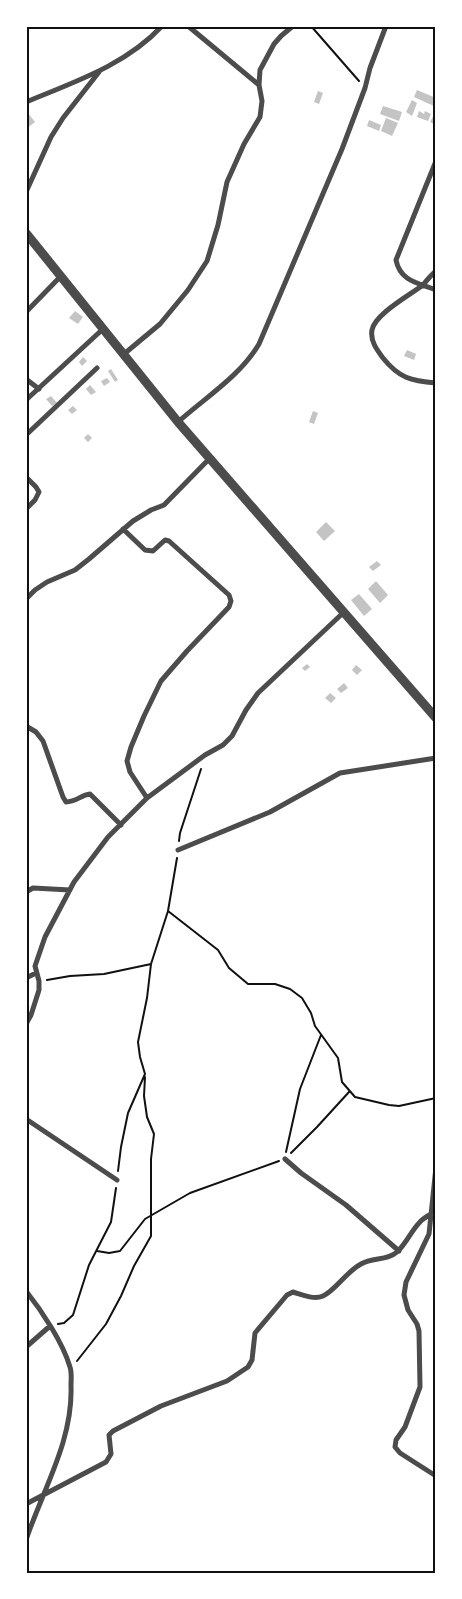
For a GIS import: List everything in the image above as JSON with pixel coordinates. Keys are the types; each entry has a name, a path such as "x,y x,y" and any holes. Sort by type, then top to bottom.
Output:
{"street":[{"path":"26,102 86,78 135,50 162,26"},
{"path":"188,26 259,85"},
{"path":"124,354 160,324 180,300 207,261 218,225 227,182 244,144 260,116 262,101 259,85 260,70 274,44 293,26"},
{"path":"178,422 230,378 251,357 259,344 342,149 386,26"},
{"path":"26,192 51,137 63,118 101,69"},
{"path":"436,144 436,149"},
{"path":"436,161 396,260 398,269 403,276 436,290"},
{"path":"26,233 178,422 436,718"},
{"path":"436,271 423,284 383,314 372,328 372,338 375,347 391,368 410,380 436,383"},
{"path":"26,312 61,276"},
{"path":"26,400 104,328"},
{"path":"26,435 97,368"},
{"path":"26,378 39,389"},
{"path":"26,599 47,582 75,570 139,517 164,505 210,458"},
{"path":"26,477 36,487 38,492 35,500 26,509"},
{"path":"123,529 145,550 153,551 165,540 169,541 229,595 231,601 229,607 161,681 130,747 127,761 130,772 147,798"},
{"path":"26,1024 37,995 39,981 35,966 45,936 70,890 108,837 147,798 205,755 223,745 232,736 258,693 345,612"},
{"path":"26,726 36,732 43,741 66,802 72,802 86,794 90,794 121,825"},
{"path":"178,850 270,812 340,773 436,758"},
{"path":"26,892 34,888 70,890"},
{"path":"26,978 36,973"},
{"path":"26,1119 117,1180"},
{"path":"285,1159 301,1173 346,1205 399,1251"},
{"path":"436,1167 433,1213 429,1234 406,1282 404,1295 408,1310 419,1331 420,1387 405,1426 396,1440 396,1447 400,1453 436,1476"},
{"path":"26,1504 106,1462 111,1454 109,1435 113,1431 161,1406 227,1380 248,1367 252,1360 255,1333 290,1293 293,1292 315,1298 323,1296 348,1272 361,1264 368,1260 388,1258 399,1251 420,1222 433,1213"},
{"path":"26,1291 43,1313 66,1356 71,1369 72,1399 68,1428 60,1453 26,1540"},
{"path":"26,1347 50,1326"}],"path":[{"path":"311,26 365,88"},
{"path":"71,1369 106,1324 151,1236 154,1134 147,1117 144,1096 145,1074 138,1042 147,998 151,964 168,912 180,832 205,755"},
{"path":"168,912 218,950 229,968 248,984 275,984 290,989 306,1004 315,1026 338,1058 342,1082 355,1097 399,1106 436,1098"},
{"path":"39,981 70,976 104,974 151,964"},
{"path":"285,1159 300,1089 321,1035"},
{"path":"50,1326 64,1323 73,1315 89,1266 111,1222 120,1147 128,1113 145,1074"},
{"path":"96,1251 109,1253 120,1251 145,1219 190,1193 285,1159 318,1127 349,1092"}],"building":[{"path":"417,90 436,98 436,107 414,97"},
{"path":"318,91 323,93 319,104 314,102"},
{"path":"412,100 417,103 412,116 406,112"},
{"path":"383,106 402,112 399,121 380,114"},
{"path":"419,111 424,114 425,111 431,114 428,121 417,117"},
{"path":"436,111 436,125 430,122"},
{"path":"28,113 35,122 26,129 26,114"},
{"path":"386,118 398,123 392,136 381,131"},
{"path":"369,120 381,125 379,131 367,126"},
{"path":"75,311 83,317 78,324 69,318"},
{"path":"407,350 416,354 414,360 404,356"},
{"path":"83,357 87,361 82,366 79,362"},
{"path":"111,369 118,380 115,382 108,371"},
{"path":"107,378 110,382 104,386 101,381"},
{"path":"90,385 96,392 91,395 86,389"},
{"path":"51,396 57,403 52,406 46,399"},
{"path":"73,406 77,410 72,414 68,410"},
{"path":"313,411 318,413 314,424 309,422"},
{"path":"88,434 92,438 88,442 84,438"},
{"path":"326,522 335,531 324,541 316,532"},
{"path":"377,561 381,565 373,571 369,567"},
{"path":"376,581 388,595 380,603 368,589"},
{"path":"359,594 372,609 364,616 351,600"},
{"path":"307,664 310,667 305,671 302,668"},
{"path":"356,665 362,670 357,675 352,670"},
{"path":"344,683 348,688 341,693 337,689"},
{"path":"330,693 336,698 331,703 325,698"}]}
